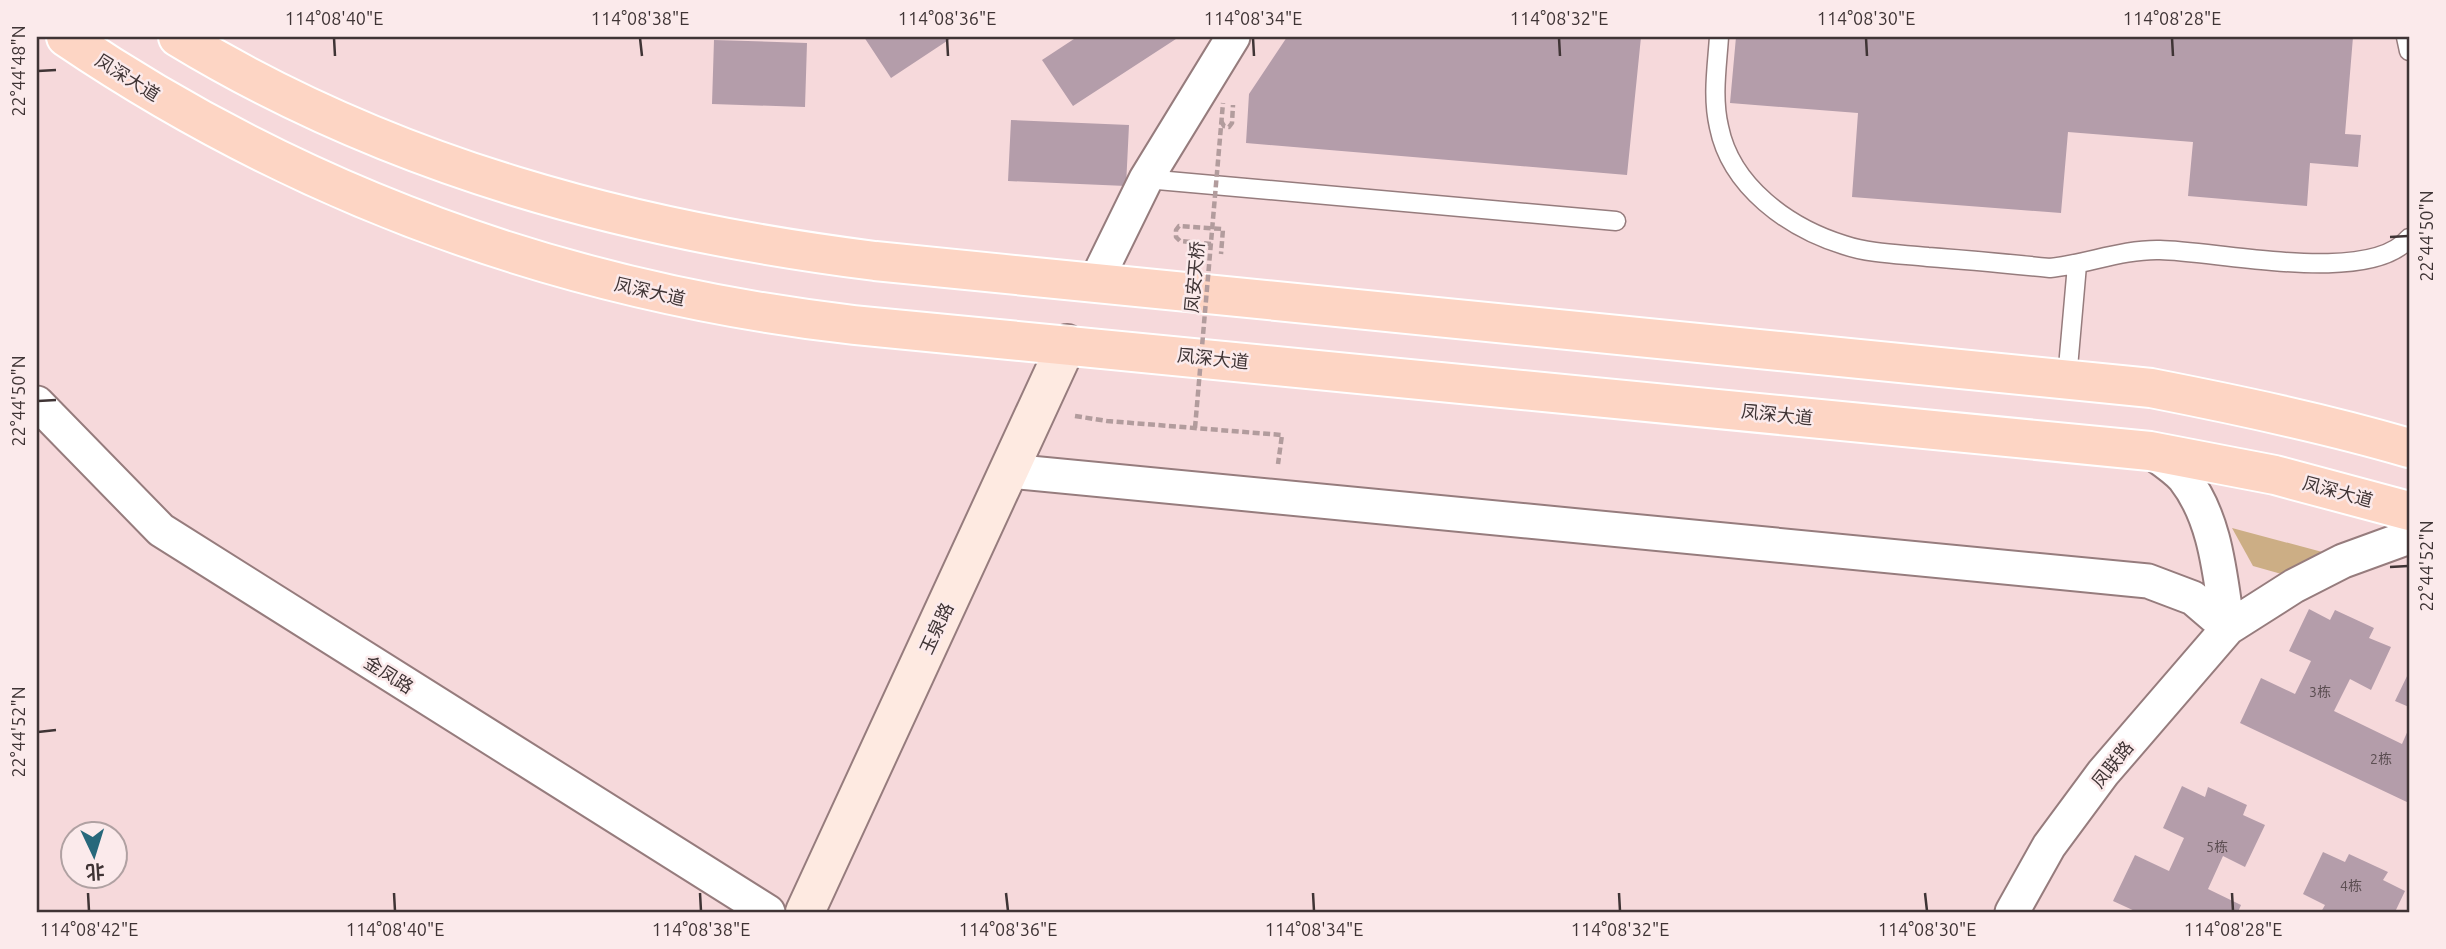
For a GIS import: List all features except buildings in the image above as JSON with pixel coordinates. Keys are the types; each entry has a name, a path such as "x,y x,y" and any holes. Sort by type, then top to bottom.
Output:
{"main road":[{"name":"凤深大道","path":"66,37 169,102 284,163 401,215 500,250 631,287 763,313 854,325 2150,451 2275,475 2409,511"},
{"path":"178,37 268,86 392,142 476,175 608,213 696,234 785,250 875,261 2151,388 2350,430 2409,448"}],"street":[{"path":"1095,283 1146,179 1233,37"},
{"name":"玉泉路","path":"805,912 1067,344"},
{"name":"金凤路","path":"37,402 162,530 768,912"},
{"path":"2150,451 2183,477 2202,507 2214,541 2228,628"},
{"path":"1010,471 2147,581 2193,598 2228,628"},
{"name":"凤联路","path":"2012,912 2049,846 2103,773 2228,628 2294,586 2331,567 2409,537"}],"lane":[{"path":"1719,37 1714,102 1719,130 1747,184 1791,221 1816,235 1846,246 1875,252 2050,268 2077,265 2132,252 2160,250 2291,263 2326,262 2386,256 2408,242"},
{"path":"2406,37 2409,51"},
{"path":"1146,179 1616,221"},
{"path":"2067,379 2077,265"}],"path":[{"name":"凤安天桥","path":"1195,429 1223,103"},
{"path":"1211,244 1180,241 1176,237 1176,229 1179,226 1223,229 1221,254"},
{"path":"1107,421 1282,435"}],"shaded area":[{"path":"2232,528 2326,553 2285,575 2253,566"}]}
